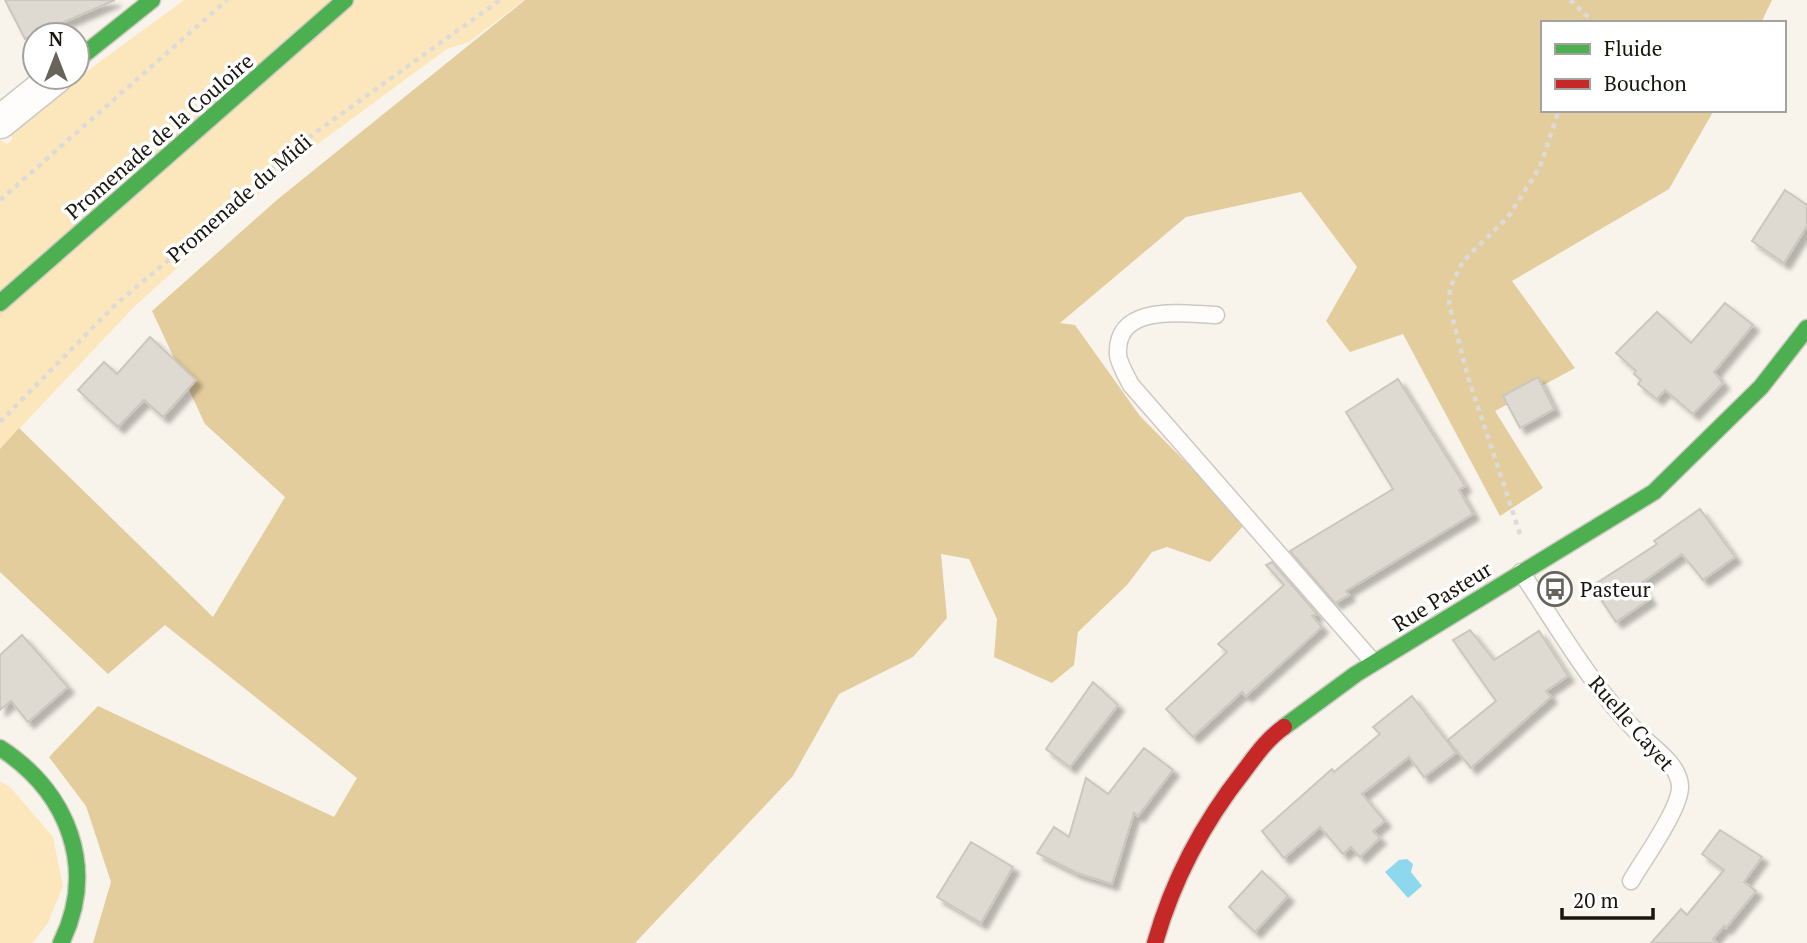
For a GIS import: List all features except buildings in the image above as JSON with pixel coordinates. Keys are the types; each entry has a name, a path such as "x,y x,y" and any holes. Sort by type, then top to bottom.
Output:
{"main road":[{"path":"91,49 152,0"},
{"name":"Promenade de la Couloire","path":"0,303 345,0"},
{"name":"Rue Pasteur","path":"1155,943 1168,897 1212,812 1270,737 1374,663 1654,492 1752,396 1807,328"},
{"path":"0,748 18,757 42,779 59,805 78,872 78,903 61,943"}],"street":[{"path":"0,122 39,91"}],"lane":[{"path":"1216,315 1154,312 1133,323 1122,337 1118,355 1131,386 1374,663"},
{"name":"Ruelle Cayet","path":"1521,572 1599,690 1667,760 1680,779 1681,790 1674,807 1631,881"}],"path":[{"path":"0,200 226,0"},
{"name":"Promenade du Midi","path":"0,422 116,303 209,226 294,148 500,0"},
{"path":"1570,0 1589,18 1588,21"},
{"path":"1530,528 1519,535 1449,304 1450,288 1462,261 1508,216 1540,167 1558,112"}],"shaded area":[{"path":"184,0 524,0 469,42 447,49 304,154 135,306 0,449 0,140 7,144 13,139 7,132 22,119 25,123 30,120 26,115 39,105 43,109 46,106 44,102 57,92 61,94 62,91 91,91 91,68"},
{"path":"525,0 1772,0 1762,21 1541,21 1541,112 1713,112 1669,189 1512,281 1575,368 1495,411 1543,488 1500,516 1403,334 1350,352 1326,321 1357,267 1301,192 1186,217 1060,323 1075,325 1140,416 1246,523 1210,562 1167,547 1152,552 1127,585 1078,632 1074,665 1052,683 994,657 997,619 969,559 941,554 947,618 913,657 839,694 793,776 635,943 93,943 111,882 86,806 49,757 98,706 334,817 357,778 165,625 108,674 0,572 0,449 19,428 213,617 285,497 205,424 152,311 278,199"},
{"path":"0,781 11,788 53,837 63,886 48,923 32,943 0,943"}],"water":[{"path":"1407,859 1413,864 1411,872 1422,886 1408,898 1385,872 1399,860"}],"traffic: fast":[{"path":"91,49 152,0"},
{"path":"0,303 345,0"},
{"path":"1284,727 1356,674 1654,492 1761,387 1807,328"},
{"path":"0,748 24,766 43,786 59,809 70,834 76,860 77,887 72,915 61,943"}],"traffic: jam":[{"path":"1155,943 1180,874 1203,831 1257,753 1284,727"}],"place":[{"name":"Pasteur","path":"1555,589"}]}
